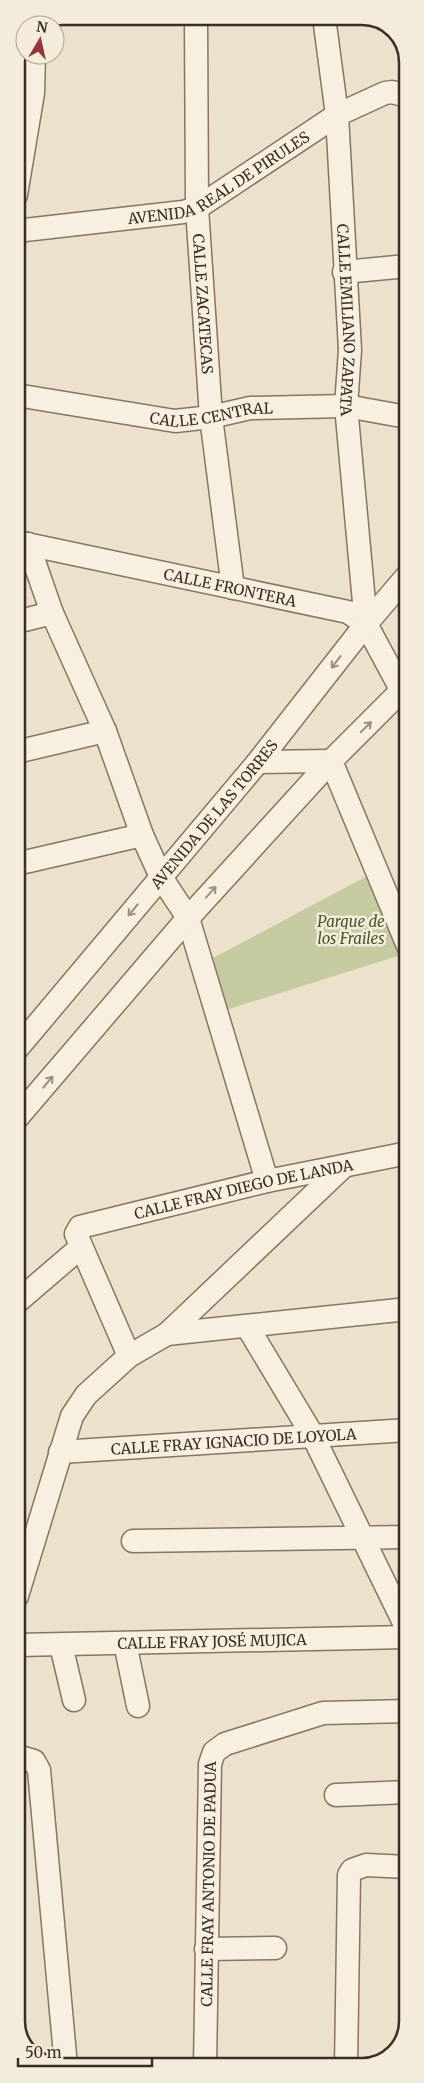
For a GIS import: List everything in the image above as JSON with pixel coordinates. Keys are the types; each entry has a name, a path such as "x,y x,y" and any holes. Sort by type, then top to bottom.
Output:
{"street":[{"name":"CALLE ZACATECAS","path":"196,25 197,208 212,417 233,588"},
{"name":"CALLE EMILIANO ZAPATA","path":"325,25 337,115 344,272 350,350 346,406 366,624"},
{"path":"25,144 34,93 34,65"},
{"name":"AVENIDA REAL DE PIRULES","path":"25,230 183,212 197,208 337,115 386,93 399,94"},
{"path":"344,272 399,267"},
{"name":"CALLE CENTRAL","path":"25,397 175,422 212,417 250,408 346,406 399,416"},
{"name":"CALLE FRONTERA","path":"25,544 233,588 329,606 348,612 366,624"},
{"path":"25,550 105,731 142,835 161,877 188,918 267,1181"},
{"name":"AVENIDA DE LAS TORRES","path":"25,1039 258,762 366,624 399,585"},
{"path":"25,620 52,613"},
{"path":"366,624 399,678"},
{"path":"25,1108 188,918 331,761 399,694"},
{"path":"25,750 105,731"},
{"path":"258,762 331,761"},
{"path":"331,761 399,913"},
{"path":"25,862 142,835"},
{"name":"CALLE FRAY DIEGO DE LANDA","path":"25,1293 80,1237 267,1181 399,1155"},
{"path":"25,1569 60,1452 78,1404 129,1356 167,1334 344,1166"},
{"path":"80,1237 129,1356"},
{"path":"167,1334 399,1310"},
{"path":"247,1326 313,1436 399,1614"},
{"name":"CALLE FRAY IGNACIO DE LOYOLA","path":"60,1452 399,1431"},
{"path":"132,1541 399,1537"},
{"name":"CALLE FRAY JOSÉ MUJICA","path":"25,1645 399,1637"},
{"path":"125,1643 138,1706"},
{"path":"61,1645 74,1700"},
{"name":"CALLE FRAY ANTONIO DE PADUA","path":"204,2058 210,1764 214,1752 225,1744 324,1713 399,1711"},
{"path":"25,1759 39,1770 65,2058"},
{"path":"336,1795 399,1792"},
{"path":"346,2058 349,1875 352,1870 366,1865 399,1867"},
{"path":"206,1949 275,1948"}],"green space":[{"name":"Parque de los Frailes","path":"371,874 399,942 399,956 226,1010 213,958"}]}
